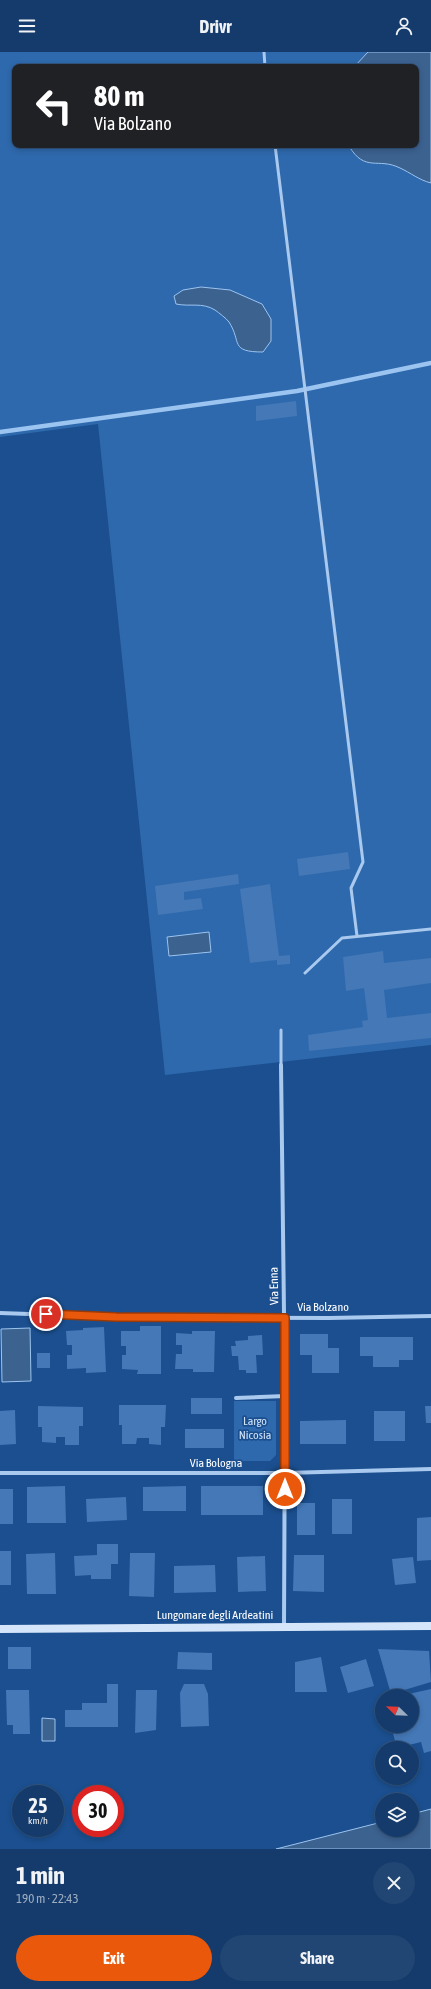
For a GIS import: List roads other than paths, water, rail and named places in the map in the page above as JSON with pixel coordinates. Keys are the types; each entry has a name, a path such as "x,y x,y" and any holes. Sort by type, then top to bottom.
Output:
{"main road":[{"name":"Lungomare degli Ardeatini","path":"0,1629 431,1626"}],"street":[{"name":"Via Enna","path":"281,1064 286,1473 284,1627"},
{"name":"Via Bolzano","path":"0,1313 116,1317 285,1318 431,1316"},
{"path":"236,1398 285,1396"},
{"name":"Via Bologna","path":"0,1473 286,1473 431,1469"}],"lane":[{"path":"264,52 265,64"},
{"path":"275,148 363,862 351,888 357,936"},
{"path":"305,973 342,938 431,929"},
{"path":"281,1030 281,1064"}],"waterway":[{"path":"0,432 297,391 431,363"}],"park label":[{"name":"Largo Nicosia","path":"255,1428"}]}
